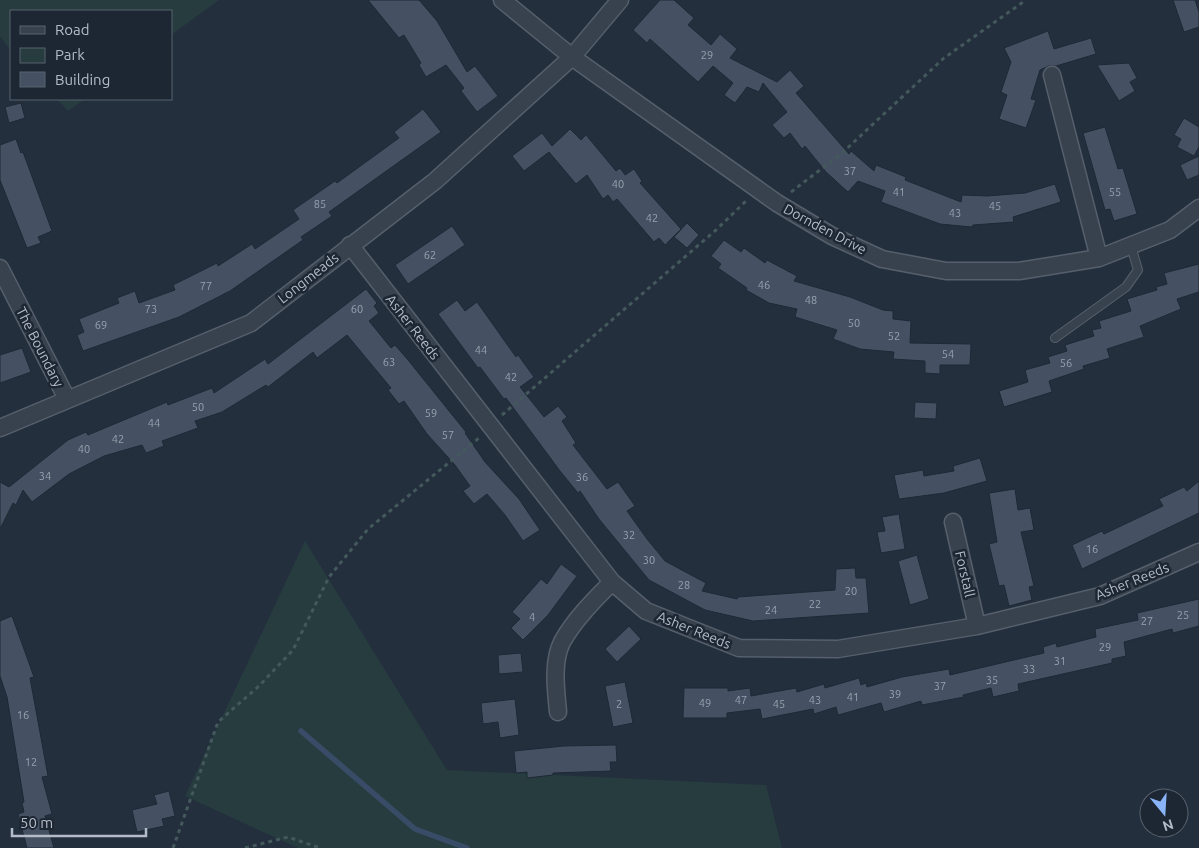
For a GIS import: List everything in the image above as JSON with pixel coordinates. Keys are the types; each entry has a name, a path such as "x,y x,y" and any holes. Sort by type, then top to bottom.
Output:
{"street":[{"name":"Dornden Drive","path":"502,0 572,57 776,203 832,236 882,259 946,271 1019,271 1099,258 1170,230 1199,208"},
{"name":"Longmeads","path":"0,428 251,323 435,180 572,57 620,0"},
{"path":"1052,75 1099,258"},
{"name":"Asher Reeds","path":"350,245 612,582 646,611 739,648 838,649 977,626 1100,596 1199,552"},
{"name":"The Boundary","path":"0,268 67,399"},
{"name":"Forstall","path":"953,522 977,626"},
{"path":"558,712 555,676 562,643 594,600 612,582"}],"lane":[{"path":"1055,338 1126,287 1138,270 1132,246"}],"path":[{"path":"776,203 841,154 944,58 1026,0"},
{"path":"173,848 218,722 259,686 293,650 329,577 368,529 491,427 716,230 758,189"},
{"path":"245,848 288,837 320,848"}],"green space":[{"path":"0,0 219,0 172,34 172,10 10,10 10,49 0,37"},
{"path":"58,100 84,100 68,111"},
{"path":"305,541 447,770 766,785 782,848 298,848 185,796"}],"building":[{"path":"368,0 419,0 437,21 467,72 475,66 498,96 477,112 461,91 464,88 446,65 426,77 419,65 421,63 404,35 399,38"},
{"path":"660,0 674,0 694,18 688,25 711,45 720,34 737,49 730,58 777,82 790,70 804,86 796,93 849,154 851,151 874,171 876,165 906,177 905,180 961,202 962,195 987,196 1025,193 1055,184 1061,202 1013,217 1014,222 973,225 972,227 940,224 881,202 885,191 858,181 848,192 826,172 805,146 802,149 790,133 784,138 772,125 787,112 763,83 759,92 747,87 735,103 724,95 733,83 713,66 698,82 650,39 647,43 633,30"},
{"path":"1173,0 1195,0 1199,12 1199,27 1184,32"},
{"path":"1048,31 1054,49 1091,38 1096,54 1040,70 1031,99 1036,100 1026,128 999,119 1007,95 1001,92 1011,62 1004,48"},
{"path":"1129,63 1137,78 1130,82 1135,91 1119,101 1097,65"},
{"path":"21,103 25,118 9,123 5,107"},
{"path":"423,109 441,132 329,212 332,216 301,237 303,240 230,291 179,317 83,351 77,335 84,332 79,319 119,303 117,298 135,291 139,303 175,290 173,285 217,263 218,266 252,244 255,249 299,219 293,210 335,181 337,183 399,138 394,132"},
{"path":"1184,118 1199,127 1199,147 1194,156 1177,147 1181,139 1174,135"},
{"path":"1105,127 1118,169 1123,168 1137,214 1114,221 1110,209 1105,210 1083,133"},
{"path":"570,129 581,140 586,135 616,171 620,168 625,175 634,169 642,181 640,183 681,229 665,245 659,238 654,242 617,199 613,202 608,195 603,199 587,175 576,184 549,152 524,171 512,156 542,133 552,146"},
{"path":"16,139 21,153 23,152 52,231 38,237 41,243 27,248 0,180 0,145"},
{"path":"1199,156 1199,175 1187,180 1180,165"},
{"path":"687,223 699,235 687,248 674,237"},
{"path":"452,226 465,245 408,284 395,265"},
{"path":"724,240 741,252 744,248 765,263 767,260 797,276 794,281 850,297 883,310 893,311 893,319 911,321 910,343 971,344 970,365 940,365 940,374 925,373 925,361 893,359 894,352 860,349 833,339 837,330 795,317 797,309 769,303 746,290 747,288 718,268 721,264 711,256"},
{"path":"1199,264 1199,292 1177,299 1181,309 1140,326 1144,337 1107,349 1110,358 1083,366 1084,369 1049,381 1052,392 1004,407 999,391 1028,382 1025,370 1050,363 1048,357 1067,351 1065,345 1094,336 1092,330 1101,328 1099,321 1131,311 1127,299 1157,290 1156,287 1167,284 1164,273"},
{"path":"366,289 377,303 374,306 379,313 369,321 391,348 395,345 408,360 466,432 485,462 519,499 540,530 523,541 505,515 487,494 474,504 463,491 470,486 455,465 427,434 404,401 399,404 388,390 391,388 347,335 317,358 313,352 268,387 266,385 222,412 195,421 198,428 162,441 164,446 146,453 142,445 104,456 69,474 32,502 23,490 16,505 13,503 0,529 0,482 9,487 68,440 86,432 88,435 167,402 168,405 212,388 214,393 265,359 268,364"},
{"path":"457,300 465,311 477,302 516,357 518,355 534,377 520,387 544,417 558,406 567,417 562,421 576,443 573,445 607,489 618,482 635,506 627,511 647,539 665,561 706,583 702,591 737,599 738,597 835,590 836,569 855,568 856,578 866,578 869,613 753,621 705,610 649,580 599,519 580,491 578,493 560,471 506,398 504,399 480,367 478,368 438,314"},
{"path":"22,348 31,372 0,383 0,355"},
{"path":"915,402 937,403 936,419 914,418"},
{"path":"980,458 987,481 944,493 899,499 894,475 923,470 924,476 954,471 953,466"},
{"path":"1199,481 1199,513 1082,569 1072,545 1102,531 1104,534 1163,506 1159,499 1184,487 1187,491"},
{"path":"1015,489 1018,510 1030,508 1034,530 1021,532 1034,586 1029,587 1032,600 1009,606 1004,585 999,586 989,544 997,542 989,493"},
{"path":"899,514 905,549 881,553 877,532 885,531 882,517"},
{"path":"917,555 929,599 910,605 898,561"},
{"path":"561,564 577,576 548,615 523,640 511,628 520,619 512,612 541,579 547,584"},
{"path":"1199,599 1199,626 1173,633 1172,629 1124,642 1126,656 1112,659 1112,663 1018,684 1019,691 993,697 991,688 963,695 964,697 922,705 921,701 884,712 881,703 838,715 836,707 814,714 813,709 762,719 760,709 727,713 727,718 683,718 684,688 728,688 728,691 750,688 751,696 796,688 797,692 824,684 825,688 859,678 861,685 866,683 867,687 902,677 949,669 950,675 1044,653 1043,647 1056,643 1057,647 1096,637 1095,629 1138,620 1137,613"},
{"path":"12,616 34,677 30,678 48,776 42,777 52,814 45,816 54,848 27,848 18,814 24,812 22,803 24,802 7,697 0,676 0,621"},
{"path":"629,626 641,639 617,662 605,649"},
{"path":"521,653 523,672 499,674 498,655"},
{"path":"625,682 633,723 613,727 605,686"},
{"path":"515,699 519,735 500,738 498,722 483,724 481,703"},
{"path":"616,745 617,762 610,762 611,771 553,773 553,775 527,778 527,772 516,773 514,751 564,746"},
{"path":"169,791 175,816 162,819 164,826 137,832 132,810 157,804 154,795"}],"waterway":[{"path":"301,731 415,829 467,848"}]}
